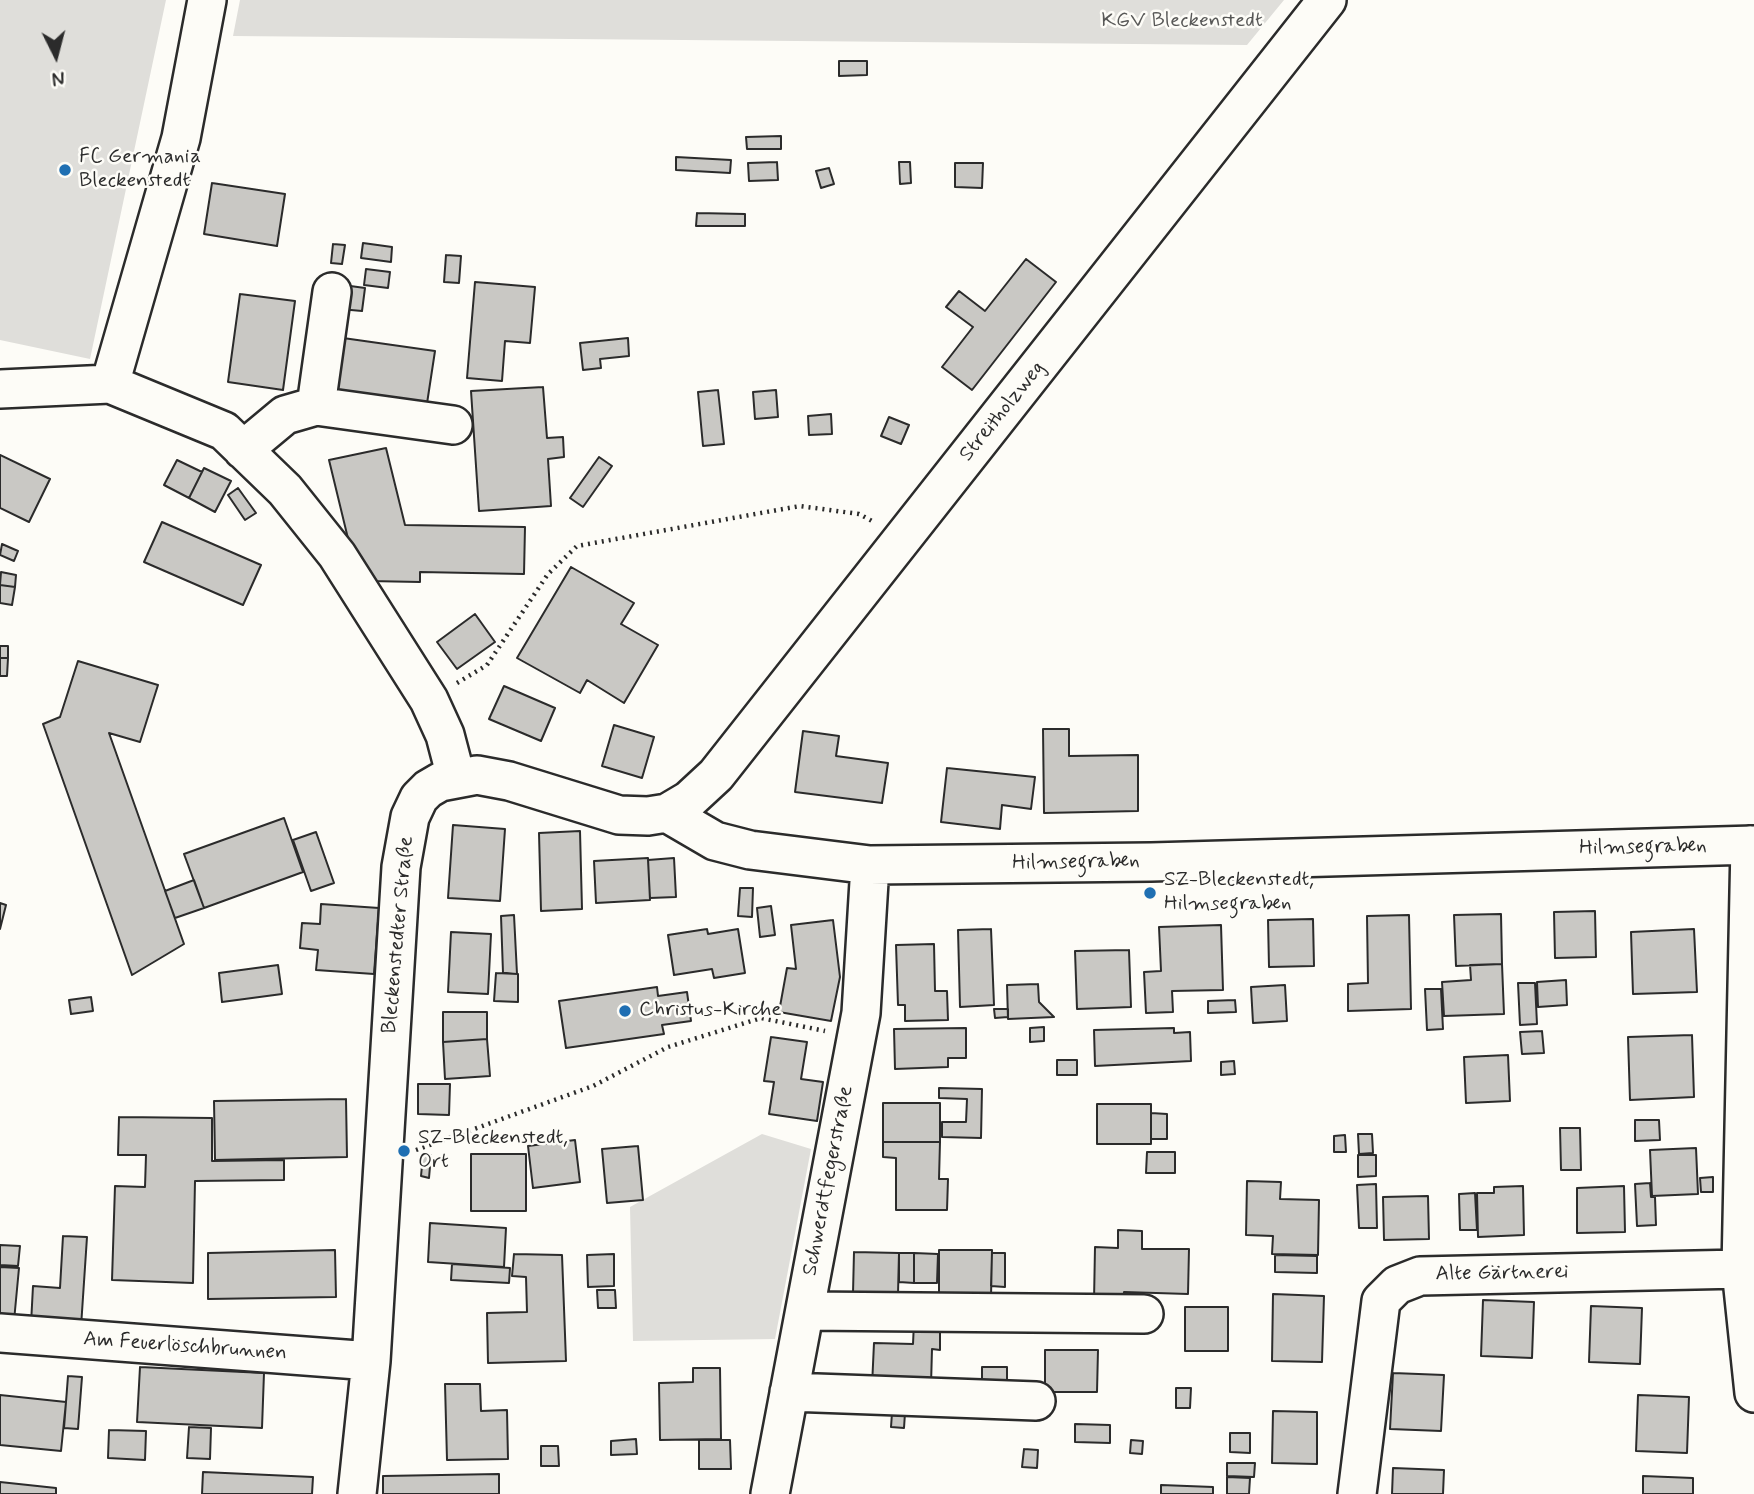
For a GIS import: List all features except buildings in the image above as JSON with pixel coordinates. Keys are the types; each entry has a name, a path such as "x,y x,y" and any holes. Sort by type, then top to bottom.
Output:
{"street":[{"path":"110,384 181,138 207,0"},
{"name":"Streitholzweg","path":"667,813 690,800 716,775 1327,0"},
{"path":"317,406 332,292"},
{"path":"0,389 110,384 224,431 285,490 337,555 429,699 445,735 456,777 477,775 509,780 619,815 667,813"},
{"path":"243,450 285,415 317,406 453,425"},
{"name":"Bleckenstedter Straße","path":"357,1494 371,1361 401,867 406,833 419,798 428,789 456,777"},
{"name":"Hilmsegraben","path":"667,813 715,841 750,850 870,865 1151,862 1752,845"},
{"path":"1752,845 1741,1269 1754,1393"},
{"name":"Schwerdtfegerstraße","path":"770,1494 861,1013 870,865"},
{"name":"Alte Gärtnerei","path":"1357,1494 1381,1301 1397,1285 1420,1276 1741,1269"},
{"path":"804,1311 1144,1314"},
{"name":"Am Feuerlöschbrunnen","path":"0,1333 371,1361"},
{"path":"789,1392 1036,1401"}],"path":[{"path":"429,699 487,666 548,574 577,546 800,506 859,514 903,537"},
{"path":"383,1161 593,1086 668,1047 761,1018 857,1037"}],"green space":[{"name":"FC Germania Bleckenstedt","path":"0,0 166,0 90,359 0,340"},
{"name":"KGV Bleckenstedt","path":"240,0 1284,0 1247,45 233,36"},
{"path":"762,1134 811,1149 775,1339 633,1341 630,1207"}],"place":[{"name":"FC Germania Bleckenstedt","path":"65,170"},
{"name":"SZ-Bleckenstedt, Hilmsegraben","path":"1150,893"},
{"name":"Christus-Kirche","path":"625,1011"},
{"name":"SZ-Bleckenstedt, Ort","path":"404,1151"}]}
